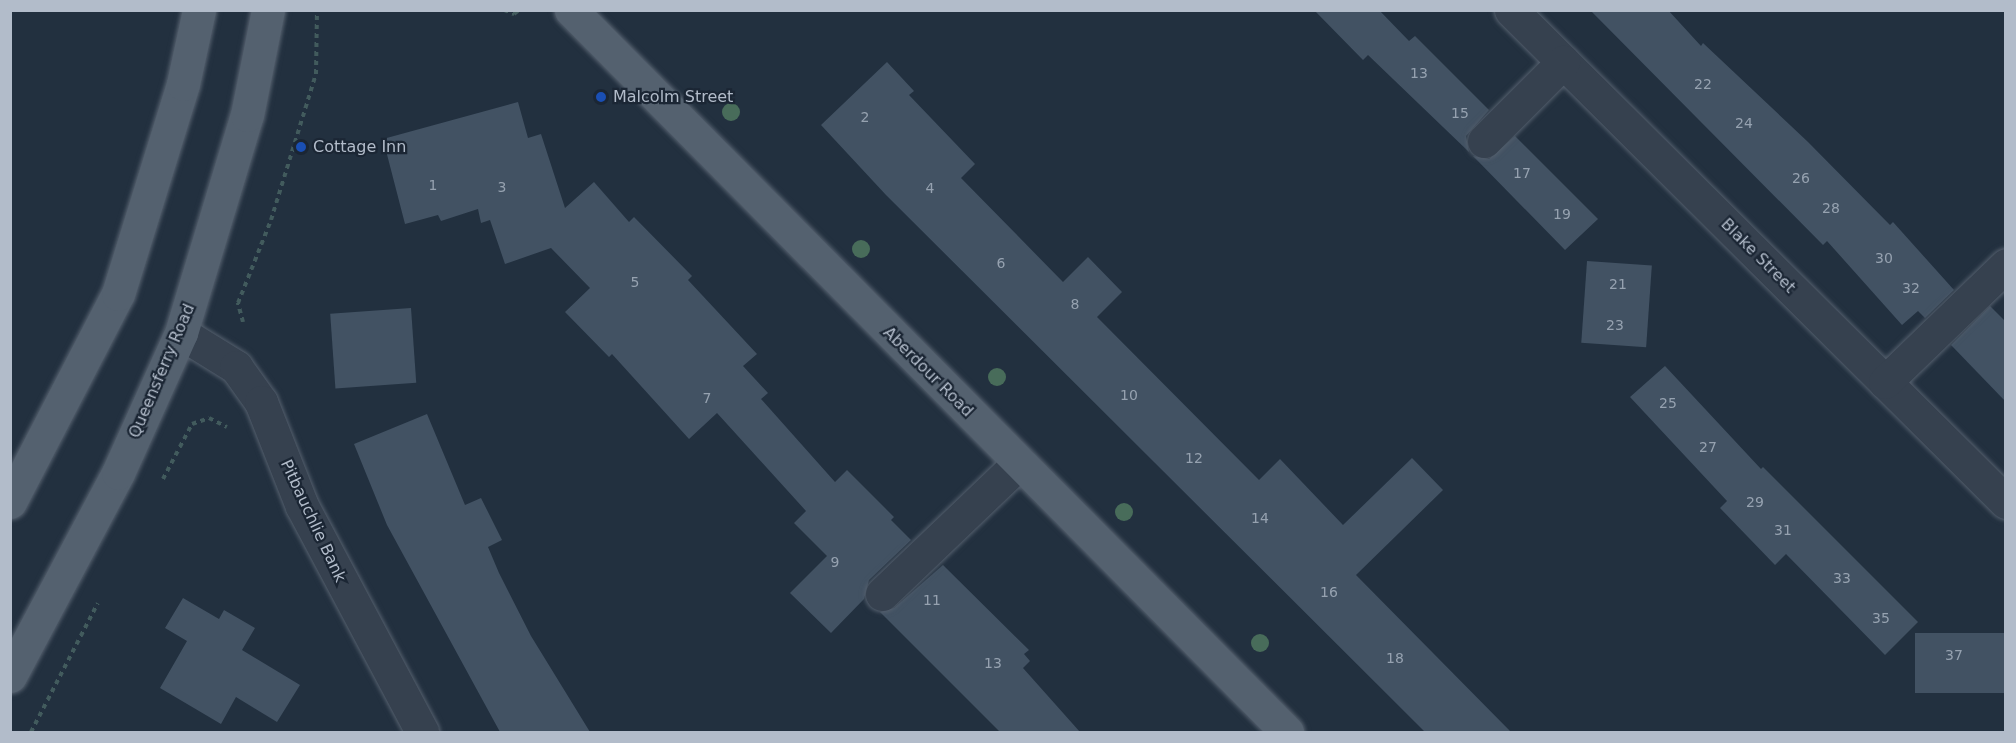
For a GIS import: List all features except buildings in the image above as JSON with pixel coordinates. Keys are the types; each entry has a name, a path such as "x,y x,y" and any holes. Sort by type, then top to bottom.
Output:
{"main road":[{"path":"12,498 118,294 183,84 199,10"},
{"name":"Queensferry Road","path":"10,676 118,473 181,333 247,115 268,10"},
{"name":"Aberdour Road","path":"571,10 1287,732"}],"street":[{"name":"Blake Street","path":"1511,10 2006,502"},
{"path":"1484,141 1563,62"},
{"path":"1885,382 2006,265"},
{"name":"Pitbauchlie Bank","path":"181,333 236,367 261,402 302,506 422,732"},
{"path":"882,594 1018,463"}],"path":[{"path":"504,10 514,14 519,10"}],"place":[{"name":"Malcolm Street","path":"601,97"},
{"name":"Cottage Inn","path":"301,147"}]}
